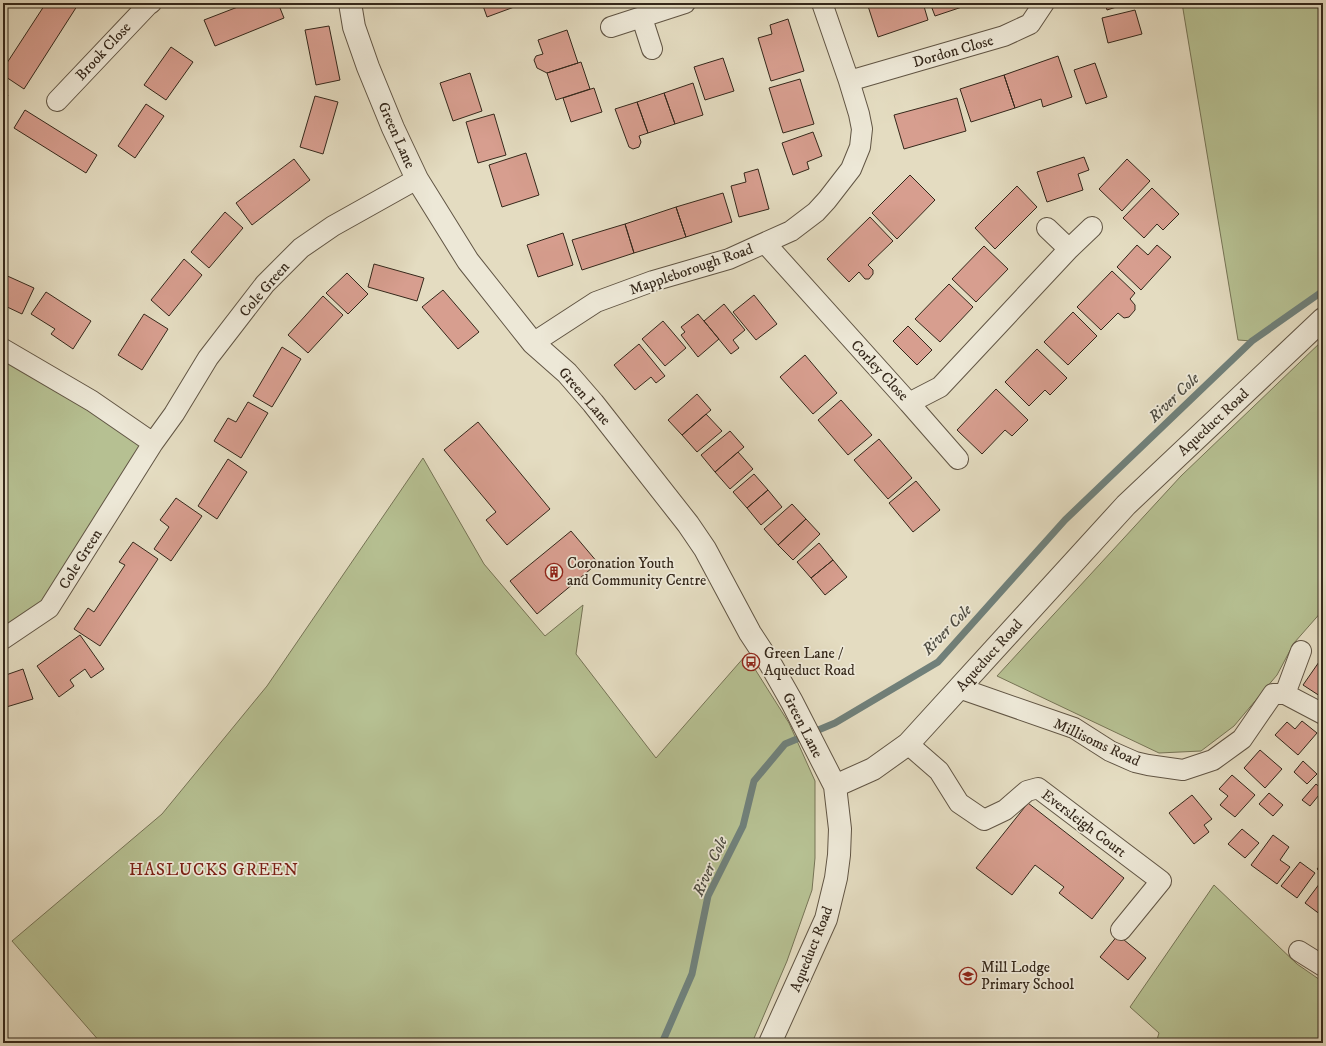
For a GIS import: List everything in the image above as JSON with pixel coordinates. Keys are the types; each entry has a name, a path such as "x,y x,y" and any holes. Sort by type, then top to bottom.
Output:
{"street":[{"name":"Brook Close","path":"57,101 151,3"},
{"name":"Green Lane","path":"350,3 354,27 368,67 393,128 417,179 468,261 533,343 567,373 593,403 688,524 705,549 750,632 792,702 835,786"},
{"path":"611,28 684,3"},
{"name":"Mappleborough Road","path":"533,343 596,302 653,281 729,259 791,231 816,212 851,169 860,147 862,129 850,82 822,3"},
{"name":"Dordon Close","path":"850,82 1004,36 1030,24 1044,3"},
{"path":"642,18 652,49"},
{"name":"Cole Green","path":"3,639 49,608 153,443 174,414 208,358 265,284 301,248 333,226 417,179"},
{"name":"Corley Close","path":"765,244 909,404 940,386 1068,249 1092,227"},
{"path":"1047,228 1068,249"},
{"name":"Aqueduct Road","path":"770,1043 826,919 836,878 840,829 835,786 873,768 908,744 1126,505 1323,319"},
{"path":"3,349 92,400 153,443"},
{"path":"909,404 958,459"},
{"path":"1301,650 1285,694 1323,714"},
{"name":"Millisoms Road","path":"959,688 1074,728 1110,751 1135,762 1183,770 1214,760 1242,739 1273,694 1285,694"},
{"name":"Eversleigh Court","path":"908,744 939,771 959,803 984,820 1005,810 1027,791 1038,788 1161,882 1122,930"},
{"path":"1299,950 1323,966"}],"green space":[{"path":"1182,3 1323,3 1323,288 1252,341 1238,340"},
{"path":"1323,340 1323,610 1294,643 1277,675 1234,726 1201,751 1159,753 997,676 1181,476"},
{"path":"3,350 153,443 49,608 3,639"},
{"path":"423,458 484,564 545,636 583,605 576,654 656,758 746,655 789,723 815,781 815,858 812,890 787,961 752,1043 101,1043 12,941 162,814 267,686"},
{"path":"1214,885 1297,964 1323,982 1323,1043 1156,1043 1159,1033 1130,1007"}],"building":[{"path":"46,3 79,3 24,89 3,75 3,69"},
{"path":"248,3 278,3 284,18 215,46 204,20"},
{"path":"482,3 525,3 487,17"},
{"path":"867,3 923,3 928,20 878,37"},
{"path":"930,3 974,3 935,16"},
{"path":"1105,3 1129,3 1107,10"},
{"path":"1135,10 1142,34 1108,43 1102,18"},
{"path":"788,19 804,71 771,81 758,38 772,34 770,25"},
{"path":"329,26 340,80 316,85 305,30"},
{"path":"567,30 578,63 547,73 537,68 534,60 536,56 543,54 538,40"},
{"path":"171,47 193,62 166,100 144,85"},
{"path":"1058,56 1072,97 1043,107 1041,99 1015,108 1004,75"},
{"path":"723,58 734,91 705,100 694,67"},
{"path":"581,62 590,89 556,100 547,73"},
{"path":"1095,63 1107,97 1086,104 1074,70"},
{"path":"470,73 482,111 453,121 440,83"},
{"path":"1004,75 1015,108 971,122 960,89"},
{"path":"800,79 814,124 783,133 769,88"},
{"path":"693,83 703,115 675,124 664,93"},
{"path":"594,88 602,112 571,122 563,98"},
{"path":"3,91 8,95 3,103"},
{"path":"664,93 675,124 648,133 637,102"},
{"path":"315,96 338,102 323,154 300,147"},
{"path":"957,98 966,131 904,149 894,115"},
{"path":"637,102 648,133 639,136 641,142 639,147 633,149 629,147 615,109"},
{"path":"146,104 164,116 135,158 118,146"},
{"path":"25,110 97,155 86,173 14,128"},
{"path":"494,114 506,155 478,163 466,122"},
{"path":"813,132 822,156 807,162 809,169 793,175 782,143"},
{"path":"526,153 539,195 502,207 489,165"},
{"path":"1084,157 1089,170 1078,174 1083,190 1047,202 1037,172"},
{"path":"294,159 310,180 252,225 236,203"},
{"path":"1127,159 1150,181 1122,211 1099,189"},
{"path":"758,169 769,209 739,217 731,186 746,182 744,173"},
{"path":"910,175 935,200 897,239 872,213"},
{"path":"1017,186 1037,207 995,249 975,228"},
{"path":"1152,188 1179,214 1163,230 1157,224 1144,238 1123,218"},
{"path":"723,193 732,222 686,237 676,207"},
{"path":"676,207 686,237 634,253 625,224"},
{"path":"225,212 243,228 209,268 191,252"},
{"path":"870,217 893,241 868,265 873,270 873,274 869,279 865,279 859,272 849,282 827,259"},
{"path":"625,224 634,253 582,270 572,240"},
{"path":"563,233 573,265 538,277 527,245"},
{"path":"1137,245 1148,255 1157,245 1171,257 1141,290 1117,267"},
{"path":"984,246 1008,269 976,302 952,279"},
{"path":"184,259 202,275 169,316 151,300"},
{"path":"374,264 424,278 417,301 368,287"},
{"path":"1112,271 1135,293 1130,299 1135,305 1135,310 1129,317 1124,318 1118,313 1101,330 1077,307"},
{"path":"347,273 368,294 348,314 326,293"},
{"path":"3,274 34,288 22,314 3,305"},
{"path":"949,284 973,307 940,342 915,319"},
{"path":"443,290 479,332 458,349 422,307"},
{"path":"46,292 91,321 73,349 51,334 55,329 31,314"},
{"path":"754,295 777,324 756,340 733,312"},
{"path":"323,296 343,315 308,353 288,335"},
{"path":"724,304 745,330 733,340 739,348 731,354 704,321"},
{"path":"1073,312 1097,336 1068,365 1044,342"},
{"path":"144,314 168,329 142,370 118,355"},
{"path":"698,314 719,339 698,357 681,335 685,332 681,327"},
{"path":"663,321 686,348 665,366 642,339"},
{"path":"908,326 932,350 917,365 893,341"},
{"path":"639,344 665,376 656,383 651,377 635,390 614,365"},
{"path":"282,347 301,359 272,407 253,396"},
{"path":"1037,349 1067,378 1050,395 1045,390 1029,406 1005,382"},
{"path":"805,355 837,393 813,414 780,377"},
{"path":"996,389 1028,420 1012,436 1005,430 982,454 957,430"},
{"path":"697,394 711,410 682,435 668,420"},
{"path":"841,400 872,435 848,455 818,420"},
{"path":"248,402 268,413 241,458 214,441 228,418 236,422"},
{"path":"706,414 722,431 697,452 682,435"},
{"path":"478,422 550,509 507,545 486,520 496,512 444,450"},
{"path":"730,431 744,447 715,472 701,455"},
{"path":"879,439 912,478 888,499 854,460"},
{"path":"738,452 753,469 730,489 715,472"},
{"path":"228,459 247,472 217,519 198,506"},
{"path":"754,474 768,490 747,508 733,492"},
{"path":"916,481 940,510 913,532 889,503"},
{"path":"768,490 782,507 761,525 747,508"},
{"path":"176,498 202,516 171,561 154,549 169,527 160,520"},
{"path":"792,504 806,519 778,545 764,529"},
{"path":"806,519 820,534 793,560 778,545"},
{"name":"Coronation Youth and Community Centre","path":"571,531 598,563 537,614 510,581"},
{"path":"133,542 158,559 100,646 74,629 88,608 94,612 125,565 119,562"},
{"path":"819,543 833,560 811,578 797,562"},
{"path":"833,560 847,577 825,595 811,578"},
{"path":"80,635 104,669 91,678 85,669 70,680 74,686 59,697 37,666"},
{"path":"1319,662 1323,665 1323,698 1303,685"},
{"path":"23,669 33,699 3,708 3,676"},
{"path":"1302,721 1317,733 1298,755 1275,735 1287,722 1295,729"},
{"path":"1260,750 1282,769 1265,788 1244,768"},
{"path":"1303,761 1317,774 1307,784 1294,772"},
{"path":"1232,775 1255,795 1235,817 1220,805 1228,796 1219,789"},
{"path":"1316,784 1323,790 1310,806 1302,800"},
{"path":"1269,793 1283,805 1273,816 1259,804"},
{"path":"1192,795 1212,819 1204,825 1209,832 1194,844 1169,813"},
{"path":"1028,803 1124,878 1092,919 1059,893 1064,887 1035,865 1012,895 976,868"},
{"path":"1242,829 1259,843 1245,858 1228,844"},
{"path":"1273,835 1289,847 1280,860 1290,867 1277,884 1251,865"},
{"path":"1300,862 1315,873 1297,898 1281,886"},
{"path":"1323,862 1323,874 1317,869"},
{"path":"1323,879 1323,913 1321,915 1305,903"},
{"path":"1118,935 1146,958 1128,980 1100,957"}],"waterway":[{"name":"River Cole","path":"662,1043 692,974 708,896 743,826 754,781 785,744 835,723 938,662 1065,520 1252,341 1323,291"}],"place":[{"name":"Coronation Youth and Community Centre","path":"554,572"},
{"name":"Green Lane / Aqueduct Road","path":"751,662"},
{"name":"Mill Lodge Primary School","path":"968,976"}],"district":[{"name":"HASLUCKS GREEN","path":"214,869"}]}
